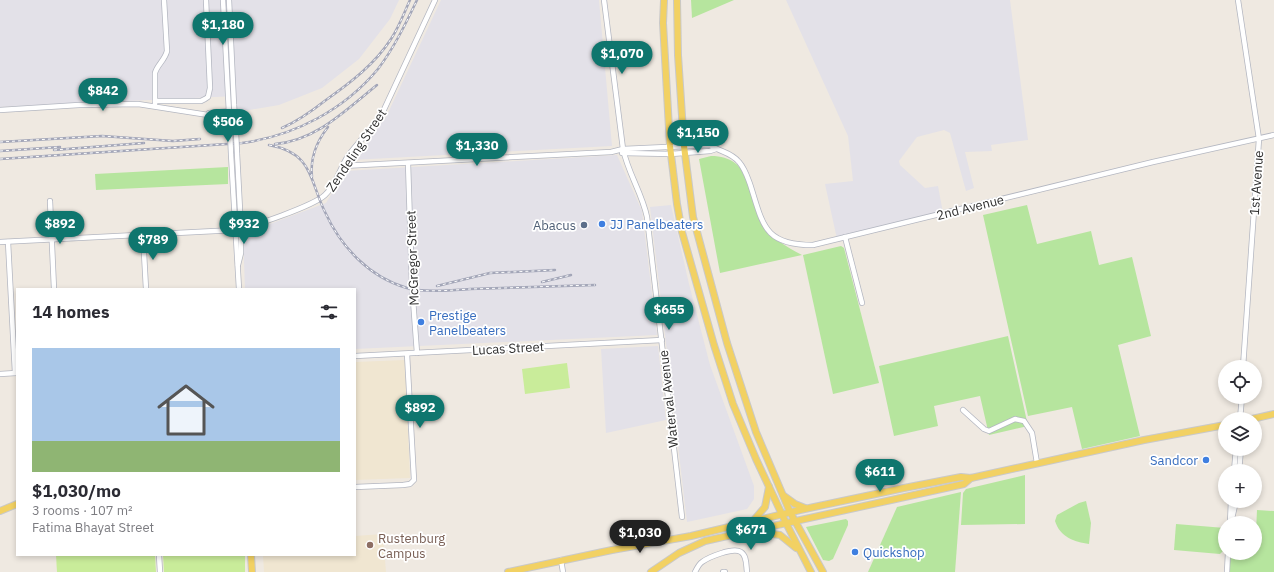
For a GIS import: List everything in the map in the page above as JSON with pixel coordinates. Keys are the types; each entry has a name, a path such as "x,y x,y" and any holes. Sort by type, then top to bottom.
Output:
{"main road":[{"path":"664,0 663,23 670,146 682,232 714,345 733,404 782,515 811,572"},
{"path":"677,0 678,55 684,149 693,217 727,343 756,432 790,512 823,572"},
{"path":"1263,416 1274,414"},
{"path":"508,572 561,560 686,536 790,512 961,477 971,478 1144,440 1218,426"},
{"path":"651,572 679,553 705,542 964,484 971,478"},
{"path":"754,521 765,507 769,486"},
{"path":"783,495 800,506 810,508"},
{"path":"0,511 16,504"},
{"path":"751,531 780,535 789,541 801,554"},
{"path":"251,556 252,572"}],"street":[{"path":"156,107 154,80 156,70 165,59 167,51 164,0"},
{"path":"155,101 201,101 205,100 208,96 210,88 210,64 206,0"},
{"path":"224,0 228,114 236,260 238,264"},
{"path":"229,0 241,229 241,253 238,264 239,288"},
{"name":"Zendeling Street","path":"0,242 235,230 257,224 308,205 325,195 334,184 342,166 350,154 381,116 435,0"},
{"name":"Waterval Avenue","path":"604,0 623,151 640,192 647,217 682,517"},
{"name":"1st Avenue","path":"1238,0 1259,139 1243,360"},
{"path":"0,110 109,104 138,104 205,114 234,114"},
{"path":"205,114 213,112 228,114"},
{"path":"215,115 229,123"},
{"name":"2nd Avenue","path":"684,149 710,146 728,152 738,160 744,168 760,218 766,228 778,238 799,245 813,245 1138,166 1274,135"},
{"path":"342,166 610,152 670,146 684,149"},
{"path":"623,151 671,154 684,149"},
{"name":"McGregor Street","path":"408,163 412,286 417,353"},
{"path":"50,201 54,288"},
{"path":"240,214 246,219 257,224"},
{"path":"143,235 146,288"},
{"path":"845,237 862,303"},
{"path":"0,374 16,373 8,242"},
{"name":"Lucas Street","path":"356,356 662,340"},
{"path":"356,487 403,485 410,484 414,480 407,354"},
{"path":"963,410 984,429 989,431 1010,420 1016,419 1024,421 1032,433 1037,463"},
{"path":"695,572 703,562 726,552 737,550 742,553 746,559 747,572"},
{"path":"159,556 160,572"},
{"path":"561,560 563,572"},
{"path":"1227,572 1228,560"}],"shaded area":[{"path":"0,0 399,0 390,19 359,59 322,88 279,105 237,112 236,96 0,107"},
{"path":"441,0 599,0 612,146 352,160 386,117"},
{"path":"786,0 1010,0 1028,140 991,145 992,151 965,152 974,188 966,191 950,133 944,130 917,137 899,161 900,165 925,188 938,186 943,213 837,239 825,184 853,181 848,136"},
{"path":"617,155 642,211 657,335 356,349 356,288 245,288 243,234 326,203 345,171"},
{"path":"671,205 689,284 710,365 754,486 754,499 747,509 687,522 650,207"},
{"path":"658,346 666,420 606,433 601,349"},
{"path":"405,360 410,478 356,480 356,362"},
{"name":"Rustenburg Campus","path":"383,534 386,572 264,572 263,556 356,556 356,536"}],"green space":[{"path":"691,0 734,0 692,18"},
{"path":"711,156 724,158 734,163 741,170 747,179 757,211 765,228 779,242 802,255 720,273 699,159"},
{"path":"228,167 228,184 96,190 95,174"},
{"path":"1027,205 1037,244 1091,231 1099,265 1132,257 1151,336 1118,345 1140,436 1082,449 1072,407 1028,416 983,215"},
{"path":"841,246 844,248 879,383 833,394 803,255"},
{"path":"1008,336 1028,426 989,435 980,396 934,406 938,426 894,436 879,366"},
{"path":"567,363 570,388 525,394 522,369"},
{"path":"1025,475 1025,524 961,525 963,493 966,489"},
{"path":"961,492 955,572 868,572 897,507"},
{"path":"1086,501 1091,523 1089,544 1068,538 1060,531 1055,521 1057,515 1079,503"},
{"path":"1257,510 1274,511 1274,572 1229,572 1230,560 1262,560 1262,516 1257,516"},
{"path":"846,519 848,521 848,525 833,559 829,561 823,560 806,527"},
{"path":"1176,524 1218,527 1218,554 1174,550"},
{"path":"56,556 155,556 156,572 57,572"},
{"path":"163,556 245,556 245,572 164,572"}],"railway":[{"path":"282,128 315,108 353,80 370,65 385,48 394,34 410,0"},
{"path":"0,159 242,143 280,134 299,127 334,109 365,84 389,53 417,0"},
{"path":"275,144 290,142 317,130 330,122 377,85"},
{"path":"312,177 312,164 315,150 328,127"},
{"path":"0,142 102,136 173,141 200,139"},
{"path":"54,150 144,143"},
{"path":"269,145 294,154 302,161 308,169 325,212 339,237 358,259 380,276 393,283 413,290 429,291 595,285"},
{"path":"0,151 60,147"},
{"path":"437,286 490,273 555,270"},
{"path":"542,282 571,275"}],"place":[{"name":"JJ Panelbeaters","path":"602,224"},
{"name":"Abacus","path":"584,225"},
{"name":"Prestige Panelbeaters","path":"421,322"},
{"name":"Sandcor","path":"1206,460"},
{"name":"Rustenburg Campus","path":"370,545"},
{"name":"Quickshop","path":"855,552"}]}
